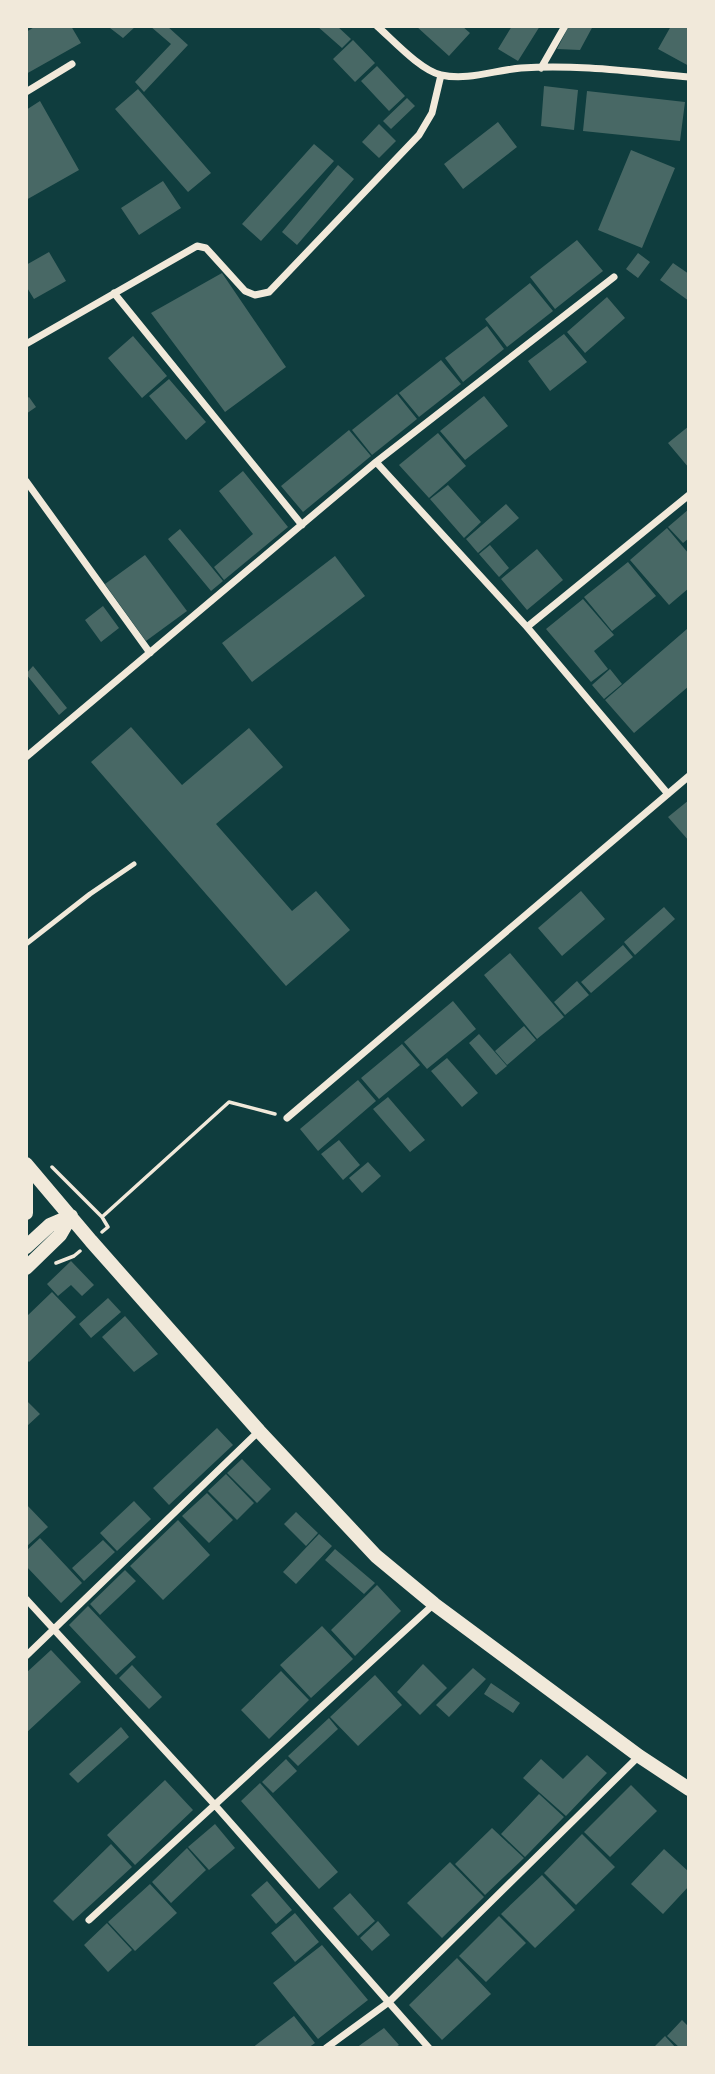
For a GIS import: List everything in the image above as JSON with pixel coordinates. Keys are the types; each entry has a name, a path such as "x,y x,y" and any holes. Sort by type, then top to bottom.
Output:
{"main road":[{"path":"26,1164 258,1431 376,1556 434,1604 639,1756 689,1789"},
{"path":"26,1182 26,1213"},
{"path":"26,1247 50,1225 71,1216"},
{"path":"26,1268 60,1235 71,1216"}],"street":[{"path":"377,26 426,68 441,75 477,76 520,68 541,68 604,69 689,77"},
{"path":"541,68 565,26"},
{"path":"26,92 72,64"},
{"path":"26,344 197,246 206,248 245,291 255,295 269,292 419,135 432,113 441,75"},
{"path":"26,757 376,462 614,277"},
{"path":"114,293 302,525"},
{"path":"376,462 527,627 668,793"},
{"path":"26,481 150,653"},
{"path":"527,627 689,495"},
{"path":"287,1118 689,776"},
{"path":"26,1656 258,1431"},
{"path":"26,1599 214,1804 429,2048"},
{"path":"89,1920 434,1604"},
{"path":"326,2048 389,2002 639,1756"}],"lane":[{"path":"26,944 134,864"}],"path":[{"path":"102,1217 229,1102 287,1118"},
{"path":"43,1158 102,1217 108,1227 100,1234"},
{"path":"49,1266 78,1252"}],"building":[{"path":"36,26 71,26 81,43 26,74 26,32"},
{"path":"136,26 123,38 110,28"},
{"path":"150,26 167,26 188,45 144,92 135,82 171,44"},
{"path":"317,26 337,26 351,39 342,48"},
{"path":"416,26 462,26 470,33 449,56"},
{"path":"512,26 540,26 518,61 498,49"},
{"path":"569,26 593,26 580,50 557,49"},
{"path":"671,26 689,26 689,66 658,49"},
{"path":"353,40 375,63 355,82 333,59"},
{"path":"377,66 405,96 389,111 361,81"},
{"path":"544,86 578,90 574,130 541,126"},
{"path":"138,89 211,173 188,192 115,109"},
{"path":"587,91 685,102 680,141 583,131"},
{"path":"407,98 415,106 391,129 383,121"},
{"path":"40,101 79,170 26,200 26,110"},
{"path":"498,122 517,147 463,189 444,164"},
{"path":"379,124 396,141 379,158 362,142"},
{"path":"314,144 334,161 261,241 242,224"},
{"path":"631,150 675,168 642,248 598,230"},
{"path":"338,165 354,179 297,245 282,232"},
{"path":"163,181 181,208 139,235 121,208"},
{"path":"577,240 603,271 555,309 530,277"},
{"path":"49,252 66,281 34,299 26,286 26,265"},
{"path":"638,253 650,262 638,278 626,269"},
{"path":"673,263 689,274 689,301 660,280"},
{"path":"222,273 286,367 225,412 151,313"},
{"path":"530,283 553,311 507,347 485,319"},
{"path":"607,297 625,318 585,353 567,332"},
{"path":"487,326 504,349 463,382 445,358"},
{"path":"564,334 587,362 550,391 528,361"},
{"path":"133,336 167,376 142,398 108,358"},
{"path":"441,360 461,384 419,417 399,393"},
{"path":"169,379 206,422 186,440 149,396"},
{"path":"397,394 417,419 372,455 352,430"},
{"path":"484,396 508,426 465,460 440,431"},
{"path":"29,397 36,407 26,414 26,399"},
{"path":"689,426 689,468 668,443"},
{"path":"349,430 371,456 303,512 281,486"},
{"path":"438,433 466,466 429,498 399,465"},
{"path":"243,471 288,527 224,580 214,567 253,534 219,491"},
{"path":"448,485 481,522 464,538 430,499"},
{"path":"506,504 519,518 478,553 466,539"},
{"path":"689,509 689,538 683,543 668,527"},
{"path":"667,528 689,554 689,588 669,605 630,560"},
{"path":"180,529 223,581 211,591 168,539"},
{"path":"490,545 509,568 499,577 479,554"},
{"path":"537,549 563,580 527,610 501,579"},
{"path":"145,555 187,611 146,641 105,584"},
{"path":"335,556 365,596 252,682 222,643"},
{"path":"628,562 656,596 612,631 584,597"},
{"path":"583,599 614,635 594,651 608,669 591,682 546,629"},
{"path":"103,606 119,628 101,642 85,620"},
{"path":"687,629 689,686 634,733 605,700"},
{"path":"33,666 67,708 59,715 26,674"},
{"path":"610,669 622,684 604,699 592,685"},
{"path":"131,727 182,785 249,728 283,767 216,824 292,911 316,891 350,930 286,986 91,762"},
{"path":"689,800 689,841 668,817"},
{"path":"581,891 605,919 562,956 538,928"},
{"path":"664,907 675,919 635,955 624,942"},
{"path":"623,945 633,957 591,993 581,982"},
{"path":"510,953 564,1017 537,1039 484,975"},
{"path":"577,981 589,995 565,1015 554,1002"},
{"path":"453,1001 476,1029 427,1069 404,1042"},
{"path":"524,1026 536,1040 507,1065 495,1051"},
{"path":"479,1034 507,1066 496,1075 469,1043"},
{"path":"402,1044 420,1065 379,1099 361,1078"},
{"path":"447,1058 478,1093 462,1107 431,1071"},
{"path":"358,1080 376,1101 318,1151 300,1129"},
{"path":"388,1097 425,1140 410,1152 373,1109"},
{"path":"339,1140 360,1165 343,1180 321,1154"},
{"path":"368,1162 381,1176 362,1193 349,1178"},
{"path":"71,1261 94,1285 82,1296 71,1285 58,1296 47,1284"},
{"path":"52,1292 76,1317 29,1362 26,1359 26,1317"},
{"path":"108,1298 121,1312 91,1338 79,1324"},
{"path":"125,1316 158,1354 134,1372 102,1337"},
{"path":"26,1400 40,1414 26,1427"},
{"path":"217,1428 233,1445 169,1505 153,1488"},
{"path":"242,1459 271,1489 257,1503 227,1473"},
{"path":"226,1474 254,1503 237,1520 208,1491"},
{"path":"207,1493 233,1520 209,1543 182,1516"},
{"path":"134,1501 151,1519 117,1551 100,1533"},
{"path":"26,1504 48,1527 26,1547"},
{"path":"296,1512 318,1533 306,1546 284,1524"},
{"path":"178,1520 210,1555 163,1600 130,1566"},
{"path":"319,1534 332,1546 296,1584 283,1572"},
{"path":"40,1538 82,1583 61,1603 26,1566 26,1551"},
{"path":"103,1540 115,1552 84,1581 72,1568"},
{"path":"335,1549 375,1583 364,1594 325,1560"},
{"path":"125,1570 136,1581 100,1615 90,1604"},
{"path":"377,1585 401,1611 355,1656 331,1630"},
{"path":"88,1606 136,1657 116,1675 69,1625"},
{"path":"322,1626 353,1659 311,1698 280,1665"},
{"path":"51,1650 81,1682 26,1733 26,1673"},
{"path":"423,1664 447,1688 420,1715 397,1692"},
{"path":"132,1665 162,1697 149,1709 119,1678"},
{"path":"473,1668 486,1679 449,1717 436,1705"},
{"path":"281,1671 309,1700 269,1739 241,1710"},
{"path":"375,1675 402,1705 358,1746 330,1717"},
{"path":"491,1683 520,1703 513,1713 484,1694"},
{"path":"329,1718 338,1729 298,1766 288,1756"},
{"path":"121,1727 129,1737 78,1783 69,1774"},
{"path":"587,1755 607,1773 566,1816 523,1778 541,1759 563,1779"},
{"path":"286,1759 297,1771 273,1793 262,1782"},
{"path":"165,1780 193,1810 135,1865 107,1835"},
{"path":"260,1783 338,1872 319,1889 241,1801"},
{"path":"631,1785 657,1811 610,1857 584,1832"},
{"path":"539,1794 564,1817 525,1857 501,1834"},
{"path":"215,1824 235,1848 209,1870 188,1847"},
{"path":"492,1828 524,1858 485,1895 455,1864"},
{"path":"582,1834 615,1867 576,1905 544,1873"},
{"path":"111,1844 132,1867 73,1921 53,1901"},
{"path":"187,1848 206,1870 171,1903 152,1882"},
{"path":"664,1849 689,1872 689,1886 663,1914 631,1884"},
{"path":"450,1862 484,1897 442,1938 407,1903"},
{"path":"542,1875 575,1910 535,1948 501,1914"},
{"path":"267,1881 292,1910 276,1924 251,1895"},
{"path":"150,1884 177,1913 135,1951 108,1922"},
{"path":"350,1893 375,1921 358,1936 333,1908"},
{"path":"295,1913 319,1942 295,1962 271,1933"},
{"path":"499,1916 526,1943 486,1982 459,1956"},
{"path":"378,1921 390,1935 372,1951 360,1938"},
{"path":"107,1923 132,1950 108,1972 84,1945"},
{"path":"322,1945 368,2000 318,2039 273,1983"},
{"path":"457,1958 491,1994 442,2040 409,2005"},
{"path":"294,2016 315,2043 308,2048 252,2048"},
{"path":"682,2020 689,2027 689,2048 680,2048 667,2036"},
{"path":"384,2028 399,2045 394,2048 356,2048"},
{"path":"665,2036 676,2048 653,2048"}]}
